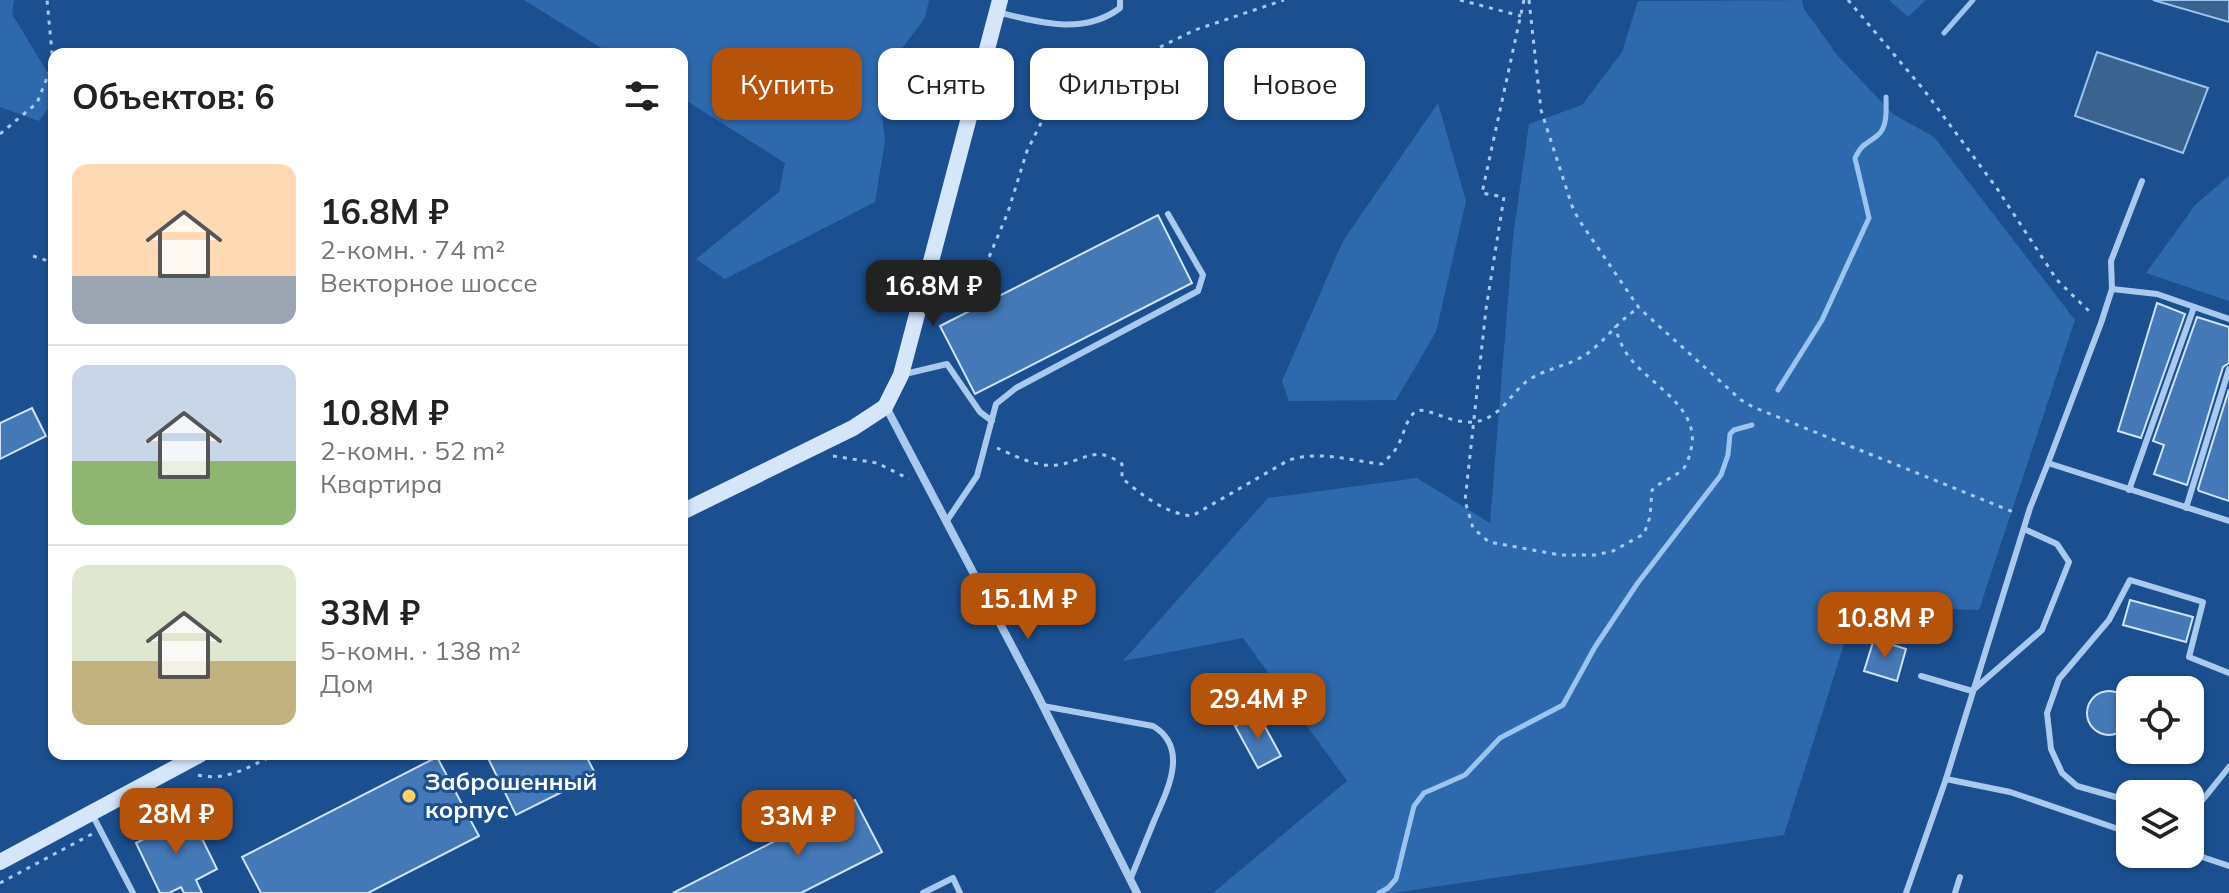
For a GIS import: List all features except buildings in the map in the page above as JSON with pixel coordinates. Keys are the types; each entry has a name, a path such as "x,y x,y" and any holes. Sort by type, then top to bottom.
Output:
{"main road":[{"path":"688,509 853,428 885,407 901,375 998,6"},
{"path":"0,862 190,760"}],"street":[{"path":"885,407 1043,706 1137,893"}],"lane":[{"path":"998,6 1050,24 1076,25 1108,17 1120,8 1120,0"},
{"path":"1906,893 1946,779 2027,518 2101,323 2112,289 2111,261 2142,181"},
{"path":"946,522 977,476 996,404 1016,388 1198,291 1203,275 1168,214"},
{"path":"2112,289 2157,294 2229,319"},
{"path":"2129,490 2194,307"},
{"path":"901,375 947,364 980,412 992,421"},
{"path":"2186,508 2229,369"},
{"path":"2048,463 2229,521"},
{"path":"1972,691 2042,630 2069,562 2057,544 2024,529"},
{"path":"2116,797 2077,786 2062,773 2051,749 2047,713 2059,679 2109,620 2130,580 2203,602 2189,657 2229,673"},
{"path":"1921,676 1972,691"},
{"path":"1043,706 1153,726 1164,732 1170,741 1172,779 1130,880"},
{"path":"2204,798 2229,767"},
{"path":"1946,779 2010,792 2116,828"},
{"path":"92,813 133,893"},
{"path":"2204,858 2229,866"},
{"path":"1955,893 1960,877"},
{"path":"923,893 953,878 960,893"}],"path":[{"path":"47,0 52,48"},
{"path":"925,281 947,291 963,291 979,281 1008,212 1033,139 1050,105 1079,79 1154,50 1195,30 1284,0"},
{"path":"1460,0 1521,16"},
{"path":"1526,0 1482,193 1504,197 1486,309 1465,501 1473,528 1481,537 1498,546 1560,555 1595,555 1613,551 1644,534 1650,517 1652,490 1684,469 1693,436 1678,404 1635,363 1620,344 1615,326"},
{"path":"1526,0 1541,110 1572,206 1639,308 1741,400 1753,407 2027,518"},
{"path":"1848,0 1924,90 1996,187 2057,280 2101,323"},
{"path":"0,134 37,103 48,76"},
{"path":"33,256 48,261"},
{"path":"986,443 1021,458 1055,466 1099,453 1110,456 1122,464 1122,478 1134,488 1177,515 1192,516 1289,460 1306,455 1327,454 1382,464 1397,448 1411,415 1421,409 1444,419 1475,421 1491,416 1526,382 1585,355 1624,317 1639,308"},
{"path":"829,456 877,463 910,480"},
{"path":"194,774 214,779 235,774 264,760"},
{"path":"0,883 101,830"}],"shaded area":[{"path":"0,0 14,0 12,14 48,73 48,109 39,121 0,107"},
{"path":"524,0 929,0 925,18 902,48 878,48 878,120 883,120 885,141 875,202 725,279 696,259 779,192 785,163 717,120 862,120 862,48 712,48 712,117 688,102 688,48 601,48"},
{"path":"1802,0 1804,9 1838,56 1893,114 1934,137 2075,320 1979,610 1856,606 1784,835 1394,893 1213,893 1347,781 1243,638 1123,661 1268,498 1417,478 1490,523 1513,237 1529,124 1582,105 1622,52 1638,1"},
{"path":"1889,0 1926,0 1908,17"},
{"path":"2153,0 2229,0 2229,22"},
{"path":"2097,52 2208,88 2183,153 2075,116"},
{"path":"1438,103 1466,201 1436,332 1396,400 1289,401 1282,381 1343,241"},
{"path":"2229,176 2229,301 2146,273 2196,204"}],"waterway":[{"path":"1944,33 1973,0"},
{"path":"1778,390 1822,320 1869,218 1855,158 1863,146 1881,132 1886,117 1886,97"},
{"path":"1379,893 1396,879 1414,806 1424,793 1465,775 1500,738 1563,705 1595,647 1637,584 1721,475 1728,455 1730,434 1752,425"}],"place":[{"name":"Заброшенный корпус","path":"409,796"}]}
